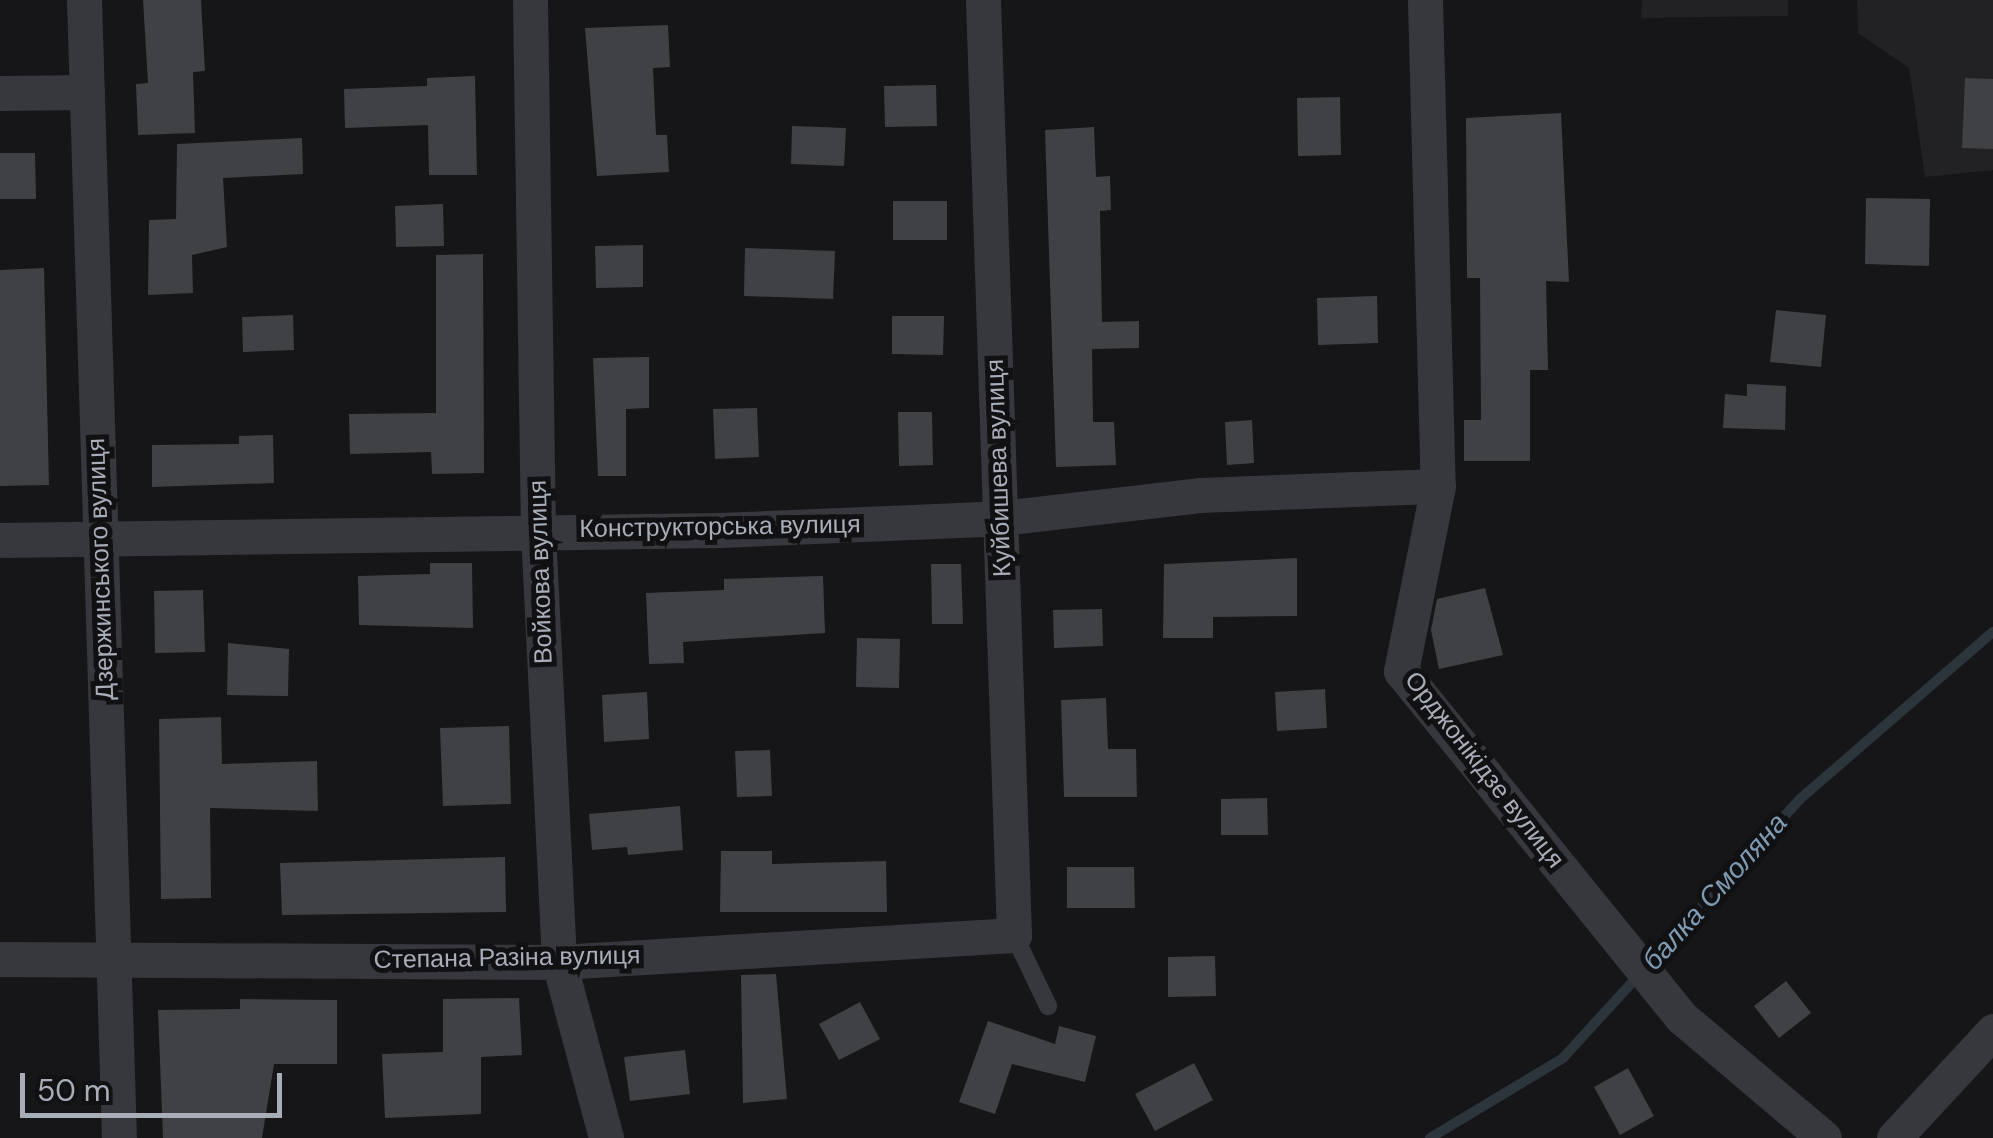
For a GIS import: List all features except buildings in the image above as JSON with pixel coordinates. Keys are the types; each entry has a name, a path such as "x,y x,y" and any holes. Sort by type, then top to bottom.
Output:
{"street":[{"name":"Дзержинського вулиця","path":"84,0 118,1138"},
{"name":"Войкова вулиця","path":"530,0 538,532 559,962 606,1138"},
{"name":"Куйбишева вулиця","path":"983,0 1014,936"},
{"name":"Орджонікідзе вулиця","path":"1424,0 1438,486 1401,671 1681,1017 1824,1138"},
{"path":"0,93 87,92"},
{"name":"Конструкторська вулиця","path":"0,540 538,532 1001,518 1200,495 1438,486"},
{"name":"Степана Разіна вулиця","path":"0,959 559,962 1014,936"},
{"path":"1894,1138 1993,1031"}],"lane":[{"path":"1014,936 1048,1006"}],"shaded area":[{"path":"1642,0 1788,0 1788,16 1641,18"},
{"path":"1857,0 1993,0 1993,170 1925,177 1909,68 1858,33"}],"waterway":[{"name":"балка Смоляна","path":"1649,964 1800,799 1993,632"},
{"name":"балка Смоляна","path":"1430,1138 1563,1058 1637,977"}]}
